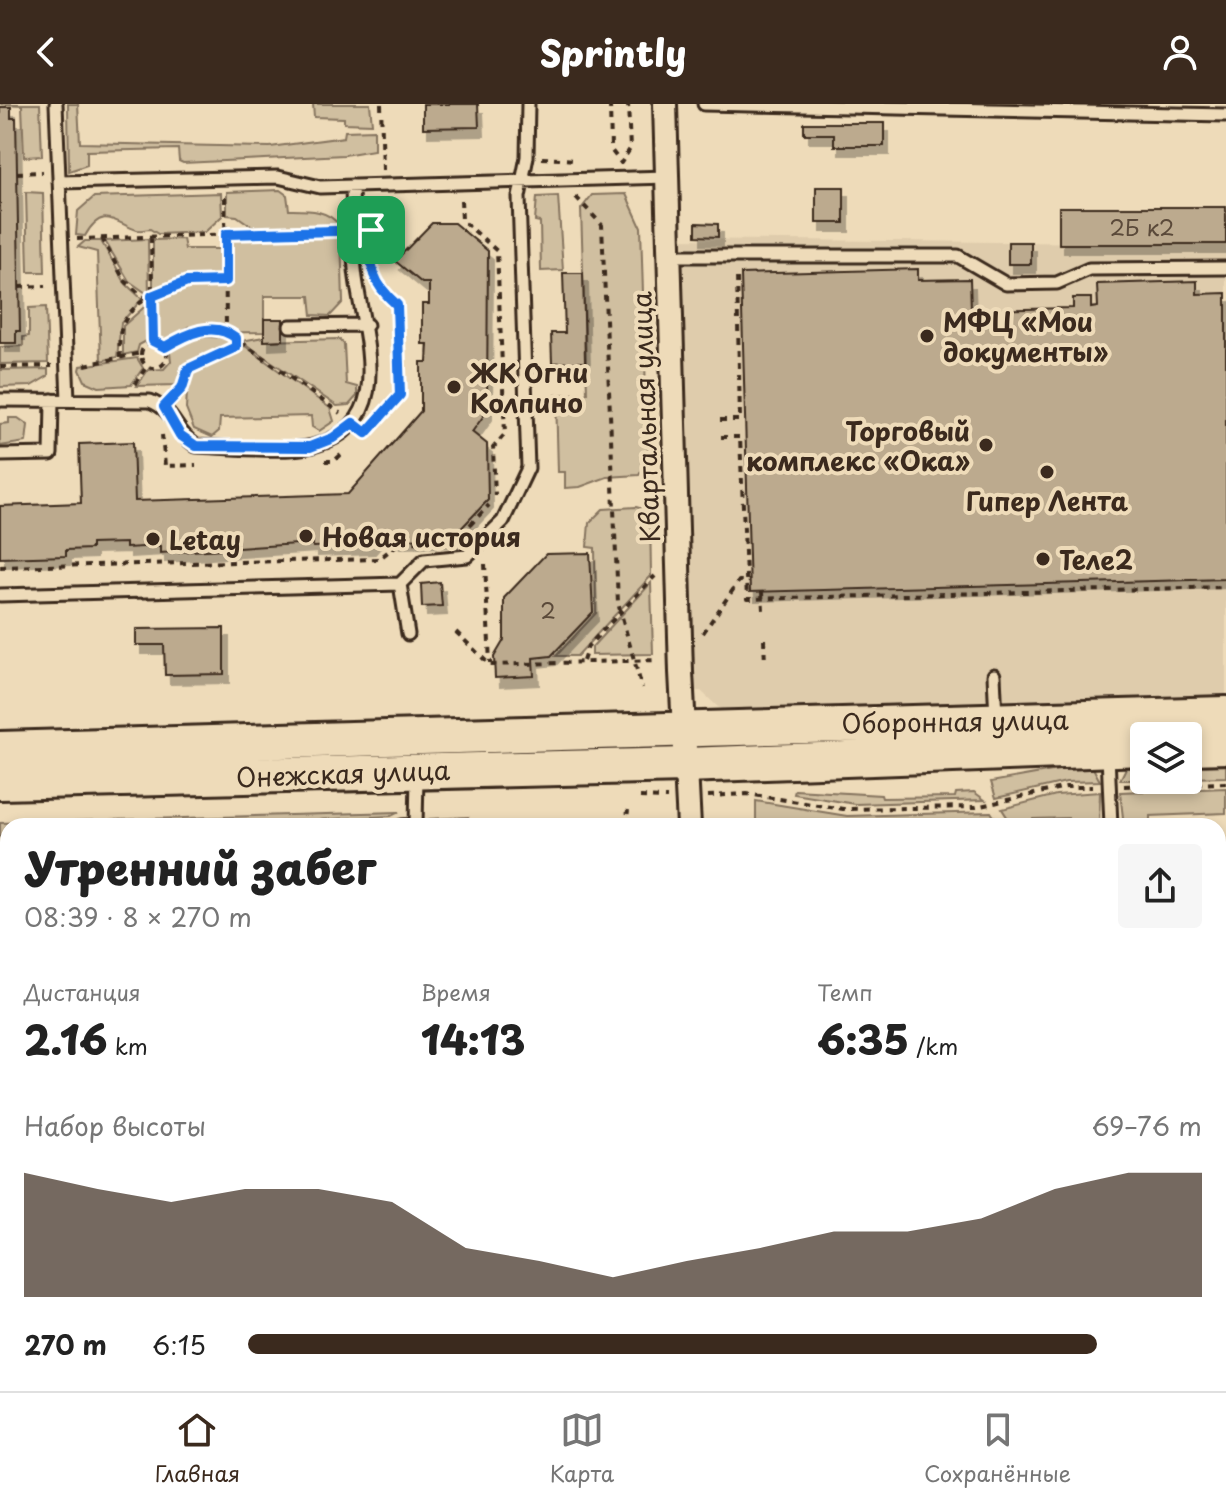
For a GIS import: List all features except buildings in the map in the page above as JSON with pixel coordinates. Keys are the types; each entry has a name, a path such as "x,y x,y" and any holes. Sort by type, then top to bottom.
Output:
{"main road":[{"name":"Оборонная улица","path":"684,729 1226,714"},
{"name":"Онежская улица","path":"0,749 684,729"},
{"path":"1202,747 1226,746"},
{"name":"Оборонная улица","path":"685,765 1130,748"},
{"name":"Онежская улица","path":"0,782 685,765"}],"street":[{"name":"Квартальная улица","path":"665,104 688,818"}],"lane":[{"path":"56,104 68,400"},
{"path":"0,595 400,584 424,560 467,556 503,521 528,468 520,181 527,157 528,104"},
{"path":"704,104 1226,115"},
{"path":"59,182 278,177 320,187 668,177"},
{"path":"0,400 134,399 164,407 180,435 196,446 310,447 333,438 353,423 369,390 367,325 356,278 352,186"},
{"path":"668,256 958,256 1006,284 1057,283 1089,269 1226,268"},
{"path":"290,326 367,325"},
{"path":"0,455 51,454 52,400"},
{"path":"400,584 408,634"},
{"path":"994,675 996,721"},
{"path":"1108,749 1111,818"},
{"path":"416,818 417,770"}],"path":[{"path":"381,104 383,169"},
{"path":"610,104 611,150 621,163 630,149 628,104"},
{"path":"368,169 399,168"},
{"path":"17,173 45,172"},
{"path":"225,178 226,331"},
{"path":"572,193 602,225 611,408 611,503 620,613 642,688"},
{"path":"447,198 475,198"},
{"path":"461,198 462,220 497,251 505,434 493,448 495,499 462,534"},
{"path":"61,239 371,230 376,209 395,199"},
{"path":"151,237 153,341 141,353 145,365 157,368 163,365 168,353 165,347 153,341"},
{"path":"102,238 124,280 147,300"},
{"path":"720,420 740,420 736,276 739,272 749,271"},
{"path":"165,347 193,331 226,331 366,433 400,395 397,305 376,285 372,274"},
{"path":"120,358 122,326 152,296 187,282 226,281"},
{"path":"19,287 49,285"},
{"path":"164,407 182,388 188,369 236,347 236,338"},
{"path":"721,437 740,437 747,599 762,595 1226,587"},
{"path":"484,540 490,665"},
{"path":"0,567 379,559 399,543 427,542"},
{"path":"583,661 588,646 655,576"},
{"path":"699,639 739,581 748,581"},
{"path":"1113,582 1113,590"},
{"path":"762,595 763,610"},
{"path":"456,632 490,665 658,660"},
{"path":"764,639 765,664"},
{"path":"627,818 628,810"}],"shaded area":[{"path":"0,104 40,104 42,156 24,157 22,105"},
{"path":"68,104 78,104 80,143 270,147 344,137 345,131 374,130 374,150 344,155 183,163 179,161 178,149 87,151 87,165 69,171"},
{"path":"313,104 370,104 372,124 344,123 344,118 314,117"},
{"path":"280,190 287,195 289,210 324,213 340,226 257,230 237,216 227,215 227,192"},
{"path":"26,192 43,193 45,272 28,272"},
{"path":"221,193 222,216 205,232 158,234 150,229 137,230 104,218 98,220 85,236 76,235 78,211 94,197"},
{"path":"626,194 641,227 648,460 639,475 607,477 580,487 565,488 565,472 558,472 556,395 587,393 581,209 592,195"},
{"path":"558,196 563,270 541,271 540,222 535,221 537,197"},
{"path":"341,233 343,302 330,316 312,315 310,296 264,296 264,332 189,333 188,327 167,342 155,338 154,297 187,283 186,280 153,293 153,240 183,239 185,249 228,249 229,237"},
{"path":"148,239 149,295 129,281 105,241"},
{"path":"672,239 1226,244 1226,698 731,712 718,707 701,691 688,691"},
{"path":"85,241 101,241 126,284 142,299 121,323 117,357 101,361 97,252 78,247"},
{"path":"151,301 152,338 139,345 137,352 123,355 123,326"},
{"path":"46,307 48,363 0,364 0,347 23,346 23,337 29,336 29,308"},
{"path":"187,336 233,338 231,345 193,362 177,385 137,386 148,370 164,369 171,361 169,345"},
{"path":"264,337 265,341 339,339 344,344 346,384 357,387 357,396 349,405 337,406 241,341"},
{"path":"245,346 330,408 334,421 319,431 312,427 311,416 220,418 219,431 212,437 194,429 186,409 188,372 196,364"},
{"path":"137,358 143,368 131,385 99,387 85,381 80,370 81,366"},
{"path":"48,369 48,376 31,386 0,387 0,370"},
{"path":"9,418 18,418 28,425 26,442 0,446 0,424 9,423"},
{"path":"636,507 650,511 651,576 577,656 556,656 596,613 595,548 587,547 589,523 603,509"},
{"path":"651,583 653,654 592,655 592,647"},
{"path":"1226,765 1226,777 1202,778 1202,766"},
{"path":"1093,768 1100,781 1066,782 996,798 991,782 1063,769"},
{"path":"1126,768 1130,768 1130,780 1120,780"},
{"path":"1226,788 1226,813 1123,818 1120,792 1202,794 1202,789"},
{"path":"795,790 881,795 882,798 955,797 956,793 974,792 985,800 855,804 794,794"},
{"path":"1100,792 1099,818 1008,818 1002,809 1056,795"},
{"path":"756,801 847,816 991,812 995,818 756,818"},
{"path":"399,812 391,816 353,818 181,818"}],"place":[{"name":"МФЦ «Мои документы»","path":"927,336"},
{"name":"ЖК Огни Колпино","path":"454,387"},
{"name":"Торговый комплекс «Ока»","path":"986,445"},
{"name":"Гипер Лента","path":"1047,472"},
{"name":"Новая история","path":"306,536"},
{"name":"Letay","path":"153,539"},
{"name":"Теле2","path":"1043,559"}],"route":[{"path":"371,230 372,274 376,285 397,305 400,395 366,433 353,423 333,438 310,447 196,446 180,435 164,407 182,388 188,369 195,363 236,347 236,338 226,331 193,331 165,347 153,341 152,296 187,282 226,281 226,234 371,230"}]}
